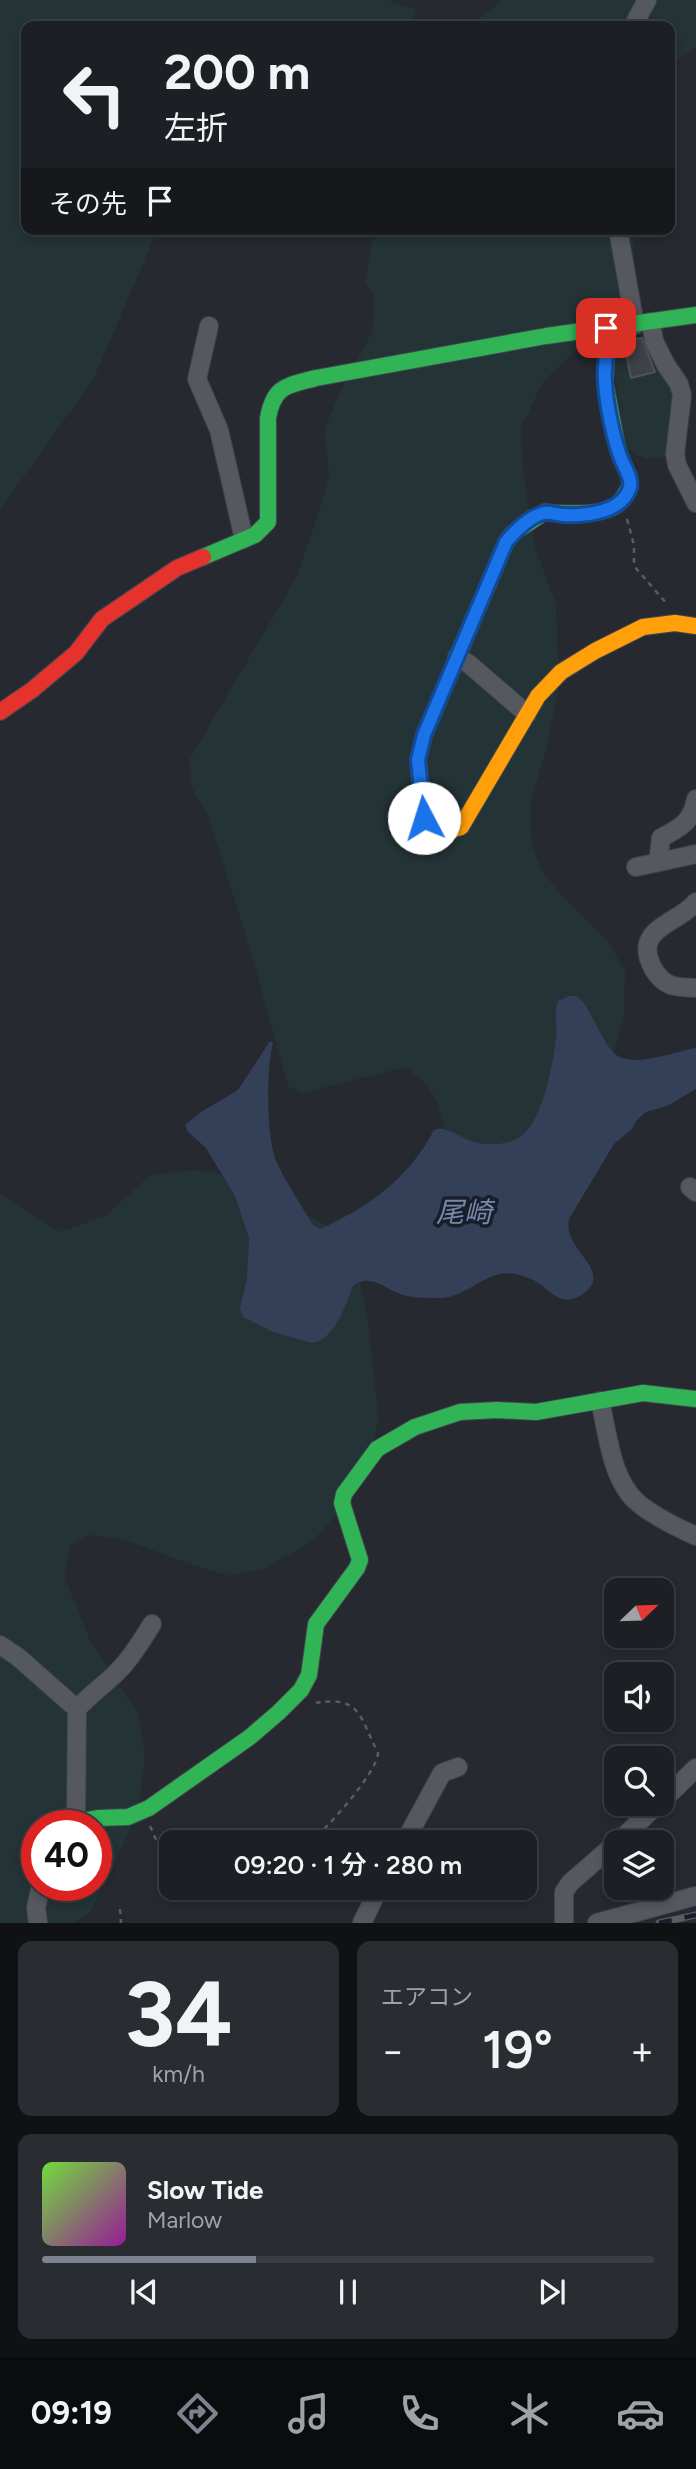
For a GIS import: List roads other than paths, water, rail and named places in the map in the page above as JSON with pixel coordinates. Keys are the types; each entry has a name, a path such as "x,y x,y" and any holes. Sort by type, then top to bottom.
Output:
{"street":[{"path":"636,21 647,0"},
{"path":"620,235 643,323 679,384 682,395 675,454 677,466 696,503"},
{"path":"0,712 32,690 76,653 102,619 177,568 255,535 268,522 268,418 271,401 284,387 316,378 546,336 696,315"},
{"path":"209,326 197,379 219,430 244,539"},
{"path":"606,328 608,339 605,382 618,451 629,476 630,487 617,505 581,514 545,512 513,533 506,542 424,735 418,760 424,818 428,825 447,831 461,827 538,696 561,672 595,650 643,627 688,625"},
{"path":"457,657 469,664 527,714"},
{"path":"658,862 661,838 685,823 693,814 696,799"},
{"path":"636,867 696,854"},
{"path":"696,902 654,933 647,945 647,958 661,981 672,987 696,988"},
{"path":"112,1819 142,1811 168,1796 250,1737 301,1690 309,1675 316,1624 360,1560 342,1503 344,1494 377,1449 415,1427 460,1412 536,1412 643,1393 696,1399"},
{"path":"600,1401 621,1480 637,1502 696,1536"},
{"path":"75,1810 77,1709 118,1672 152,1624"},
{"path":"0,1645 18,1657 77,1709"},
{"path":"411,1830 442,1773 458,1767"},
{"path":"674,1789 696,1768"},
{"path":"630,1830 644,1816"},
{"path":"564,1923 564,1892 570,1883 604,1853"},
{"path":"597,1923 696,1896"},
{"path":"362,1923 373,1900"},
{"path":"38,1901 38,1923"}],"water":[{"name":"尾崎","path":"577,996 583,1002 607,1045 619,1056 640,1060 696,1048 696,1089 667,1106 646,1112 636,1121 632,1129 614,1144 569,1219 571,1238 593,1275 593,1282 585,1293 576,1298 563,1299 531,1279 505,1273 486,1279 458,1294 439,1298 411,1297 380,1284 360,1282 353,1286 333,1328 320,1340 312,1343 273,1332 243,1317 240,1308 247,1278 249,1238 235,1196 206,1148 188,1132 185,1125 238,1090 270,1041 273,1043 268,1104 273,1152 294,1194 313,1225 320,1229 355,1211 400,1177 434,1130 444,1129 473,1142 488,1144 510,1142 524,1134 539,1110 549,1079 556,1038 558,1001"}],"railway":[{"path":"659,1923 696,1915"}]}
